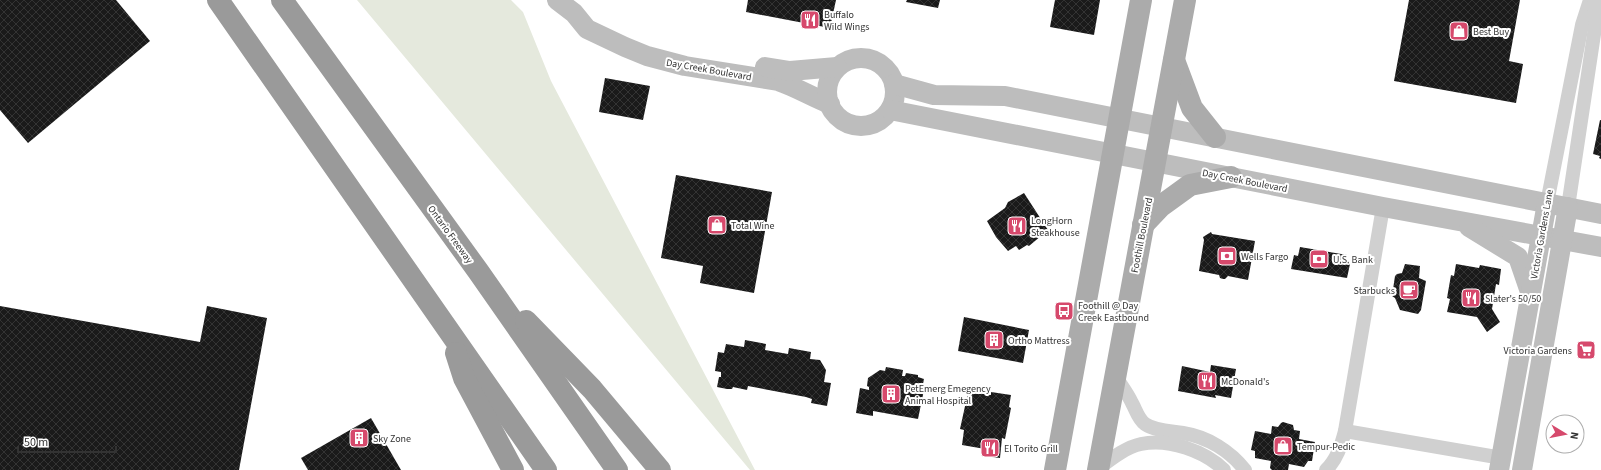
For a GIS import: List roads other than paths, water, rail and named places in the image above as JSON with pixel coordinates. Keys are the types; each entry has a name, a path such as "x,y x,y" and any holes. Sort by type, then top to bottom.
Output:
{"highway":[{"path":"218,0 546,470"},
{"name":"Ontario Freeway","path":"282,0 478,271 617,470"},
{"path":"478,271 592,389 660,470"},
{"path":"450,332 464,378 513,470"}],"main road":[{"name":"Day Creek Boulevard","path":"557,0 574,13 587,29 647,56 685,66 778,81 830,104"},
{"path":"1055,470 1141,0"},
{"name":"Foothill Boulevard","path":"1098,469 1185,0"},
{"name":"Day Creek Boulevard","path":"574,13 593,17 628,34 670,49 780,70 790,71 837,67"},
{"path":"860,57 879,62 886,68 894,84 894,98 890,110 881,119 872,124 860,126 850,124 840,118 830,104 827,94 831,75 837,67 851,59 860,57"},
{"path":"1174,60 1192,108 1216,137"},
{"path":"894,84 934,96 1005,96 1601,214"},
{"name":"Day Creek Boulevard","path":"890,110 1384,207 1601,247"},
{"path":"1143,225 1161,206 1190,185 1231,177"},
{"name":"Victoria Gardens Lane","path":"1501,464 1546,203"},
{"path":"1522,470 1568,207"},
{"path":"1459,221 1518,257 1530,294"}],"street":[{"name":"Victoria Gardens Lane","path":"1546,203 1582,25 1590,0"},
{"path":"1568,207 1596,21 1594,0"},
{"path":"1326,470 1333,464 1342,445 1384,207"},
{"path":"1116,377 1132,402 1139,418 1144,423 1165,430 1202,438 1220,447 1236,459 1245,470"},
{"path":"1345,431 1501,464"},
{"path":"1098,469 1132,447 1151,442 1183,447 1210,458 1224,470"}],"place":[{"name":"Buffalo Wild Wings","path":"810,20"},
{"name":"Best Buy","path":"1459,31"},
{"name":"Total Wine","path":"717,225"},
{"name":"LongHorn Steakhouse","path":"1017,226"},
{"name":"Wells Fargo","path":"1227,256"},
{"name":"U.S. Bank","path":"1319,259"},
{"name":"Starbucks","path":"1409,290"},
{"name":"Slater's 50/50","path":"1471,298"},
{"name":"Foothill @ Day Creek Eastbound","path":"1064,311"},
{"name":"Ortho Mattress","path":"994,340"},
{"name":"Victoria Gardens","path":"1586,350"},
{"name":"McDonald's","path":"1207,381"},
{"name":"PetEmerg Emegency Animal Hospital","path":"891,394"},
{"name":"Sky Zone","path":"359,438"},
{"name":"Tempur-Pedic","path":"1283,446"},
{"name":"El Torito Grill","path":"990,448"}]}
